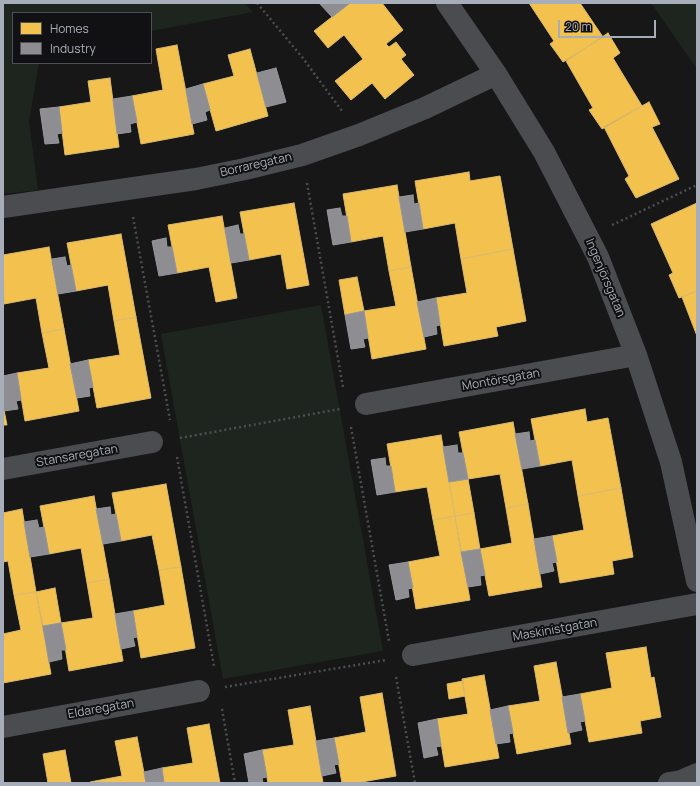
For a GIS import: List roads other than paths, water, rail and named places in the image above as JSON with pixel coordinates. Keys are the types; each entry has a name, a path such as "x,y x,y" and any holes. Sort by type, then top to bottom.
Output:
{"street":[{"name":"Ingenjörsgatan","path":"447,3 496,74 544,152 598,257 636,355 671,462 697,581"},
{"name":"Borraregatan","path":"3,207 196,179 302,155 425,108 496,74"},
{"name":"Montörsgatan","path":"357,406 636,355"},
{"name":"Stansaregatan","path":"3,469 152,442"},
{"name":"Maskinistgatan","path":"402,657 697,604"},
{"name":"Eldaregatan","path":"3,728 209,690"},
{"path":"669,783 681,781 697,774"}]}
